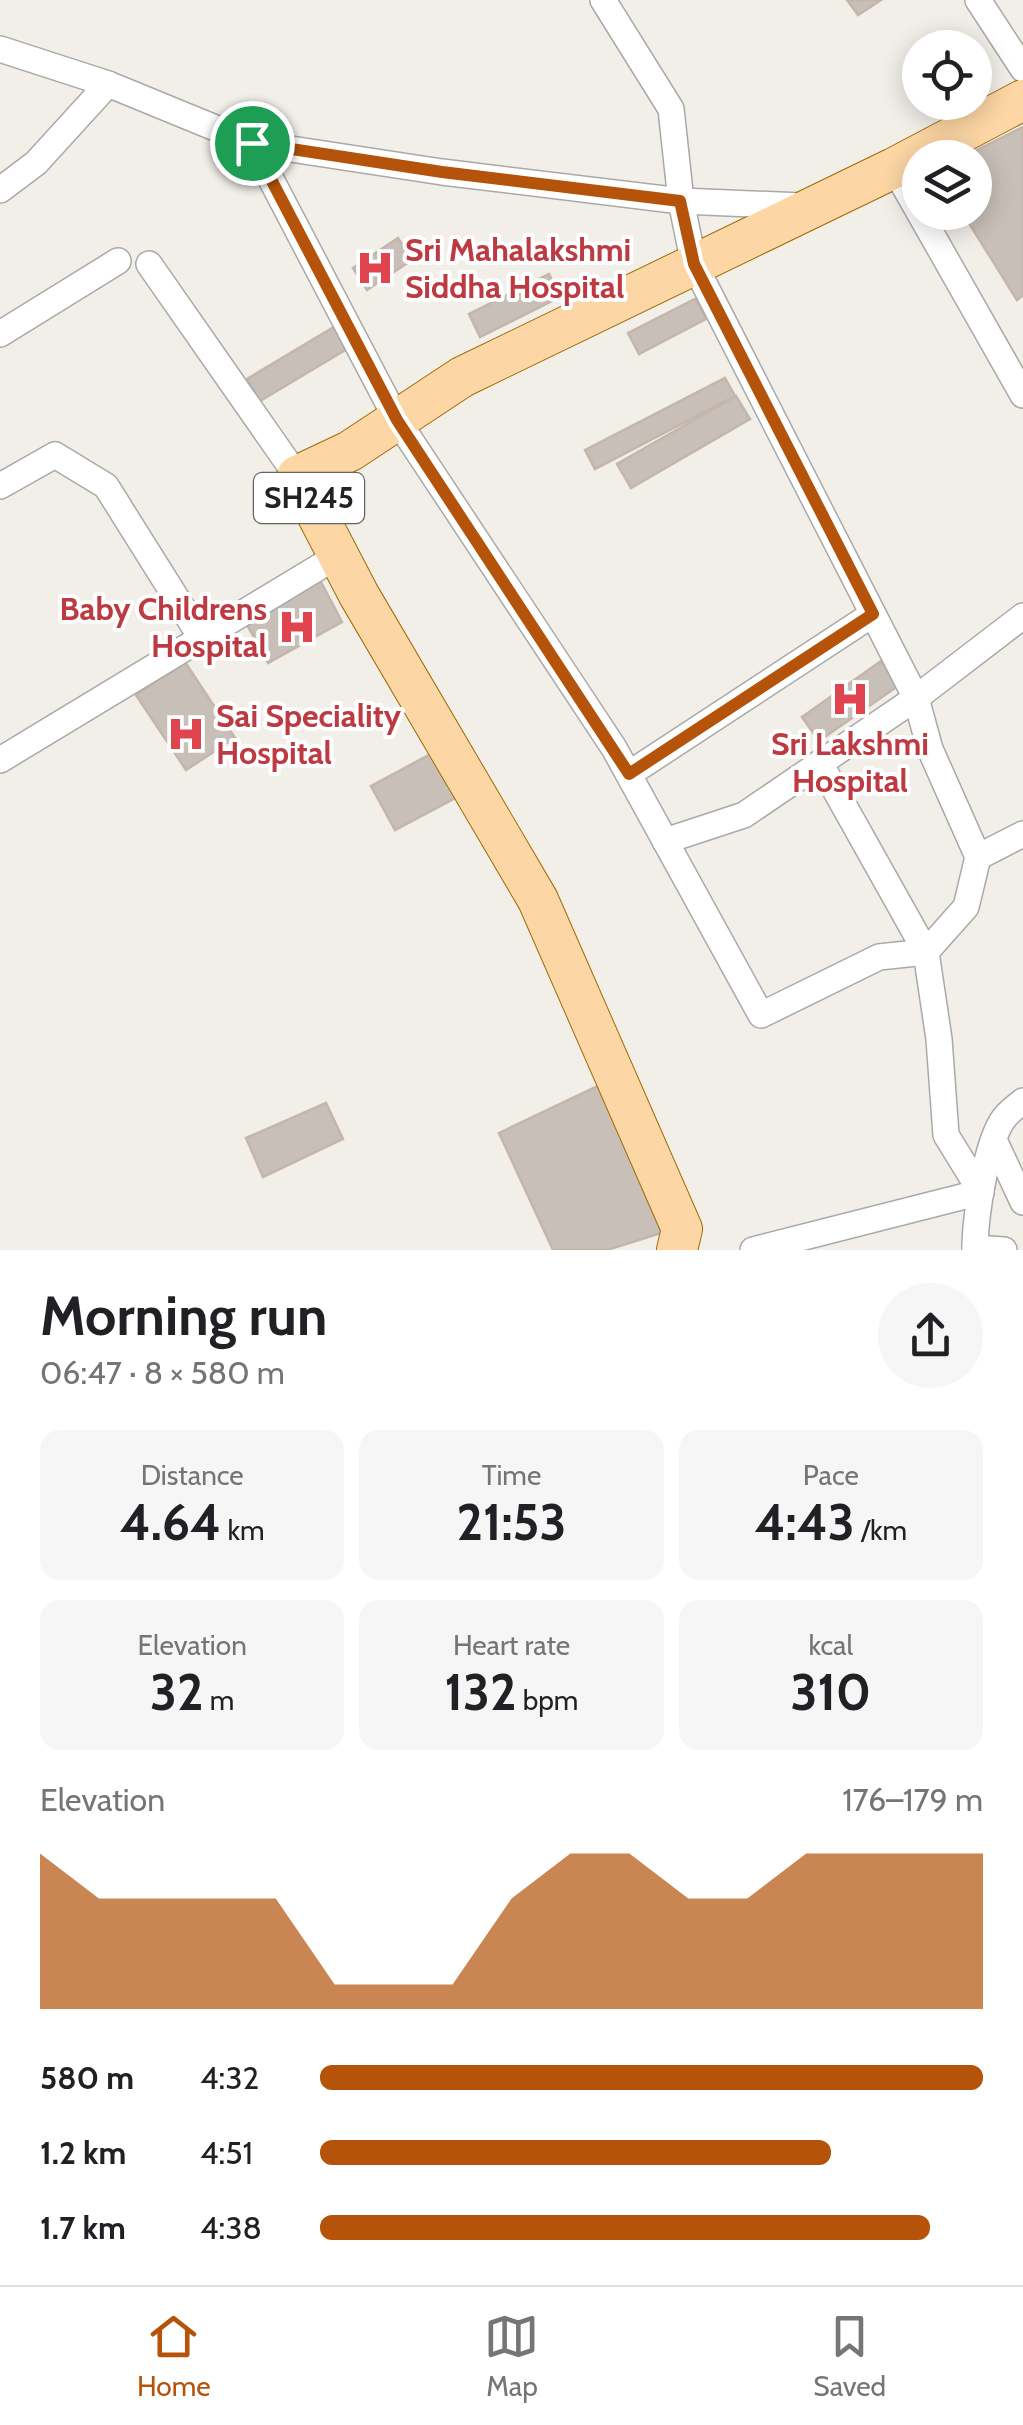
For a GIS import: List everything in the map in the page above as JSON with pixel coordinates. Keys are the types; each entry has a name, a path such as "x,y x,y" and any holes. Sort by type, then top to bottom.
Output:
{"main road":[{"name":"SH245","path":"676,1250 682,1230 538,900 297,476 350,451 462,377 894,168 1023,100"}],"street":[{"path":"252,143 397,420 629,774 761,1015 879,956 926,952 966,906 978,856 930,749 916,698 694,264 680,201 671,109 603,0"},
{"path":"978,0 1023,69"},
{"path":"0,49 108,84 252,143 442,172 680,201 813,206"},
{"path":"0,190 36,163 108,84"},
{"path":"894,168 1023,395"},
{"path":"0,334 118,261"},
{"path":"149,264 297,476"},
{"path":"0,486 55,455 106,486 202,638"},
{"path":"0,760 339,555"},
{"path":"629,774 873,614"},
{"path":"665,841 744,815 916,698 1023,616"},
{"path":"820,763 926,952 939,1039 946,1134 982,1192"},
{"path":"978,856 1023,834"},
{"path":"1004,1250 975,1249 975,1222 1002,1120 1023,1101"},
{"path":"994,1142 1023,1202"},
{"path":"753,1250 982,1192"}],"building":[{"path":"847,0 881,0 858,15"},
{"path":"1023,127 1023,295 1017,300 973,230 992,230 992,142"},
{"path":"398,238 412,260 367,290 353,268"},
{"path":"549,274 560,297 480,337 469,314"},
{"path":"695,299 706,319 639,354 628,333"},
{"path":"354,315 367,337 260,401 247,379"},
{"path":"725,378 735,396 595,469 585,450"},
{"path":"736,396 750,419 631,488 617,464"},
{"path":"320,580 342,622 268,663 245,621"},
{"path":"881,661 898,686 819,741 802,717"},
{"path":"185,662 235,738 186,770 136,695"},
{"path":"440,749 463,794 395,830 371,786"},
{"path":"602,1084 671,1230 607,1250 553,1250 499,1133"},
{"path":"326,1103 343,1139 263,1177 246,1138"}],"place":[{"name":"Sri Mahalakshmi Siddha Hospital","path":"375,268"},
{"name":"Baby Childrens Hospital","path":"297,627"},
{"name":"Sri Lakshmi Hospital","path":"850,699"},
{"name":"Sai Speciality Hospital","path":"186,734"}],"route":[{"path":"252,143 442,172 680,201 694,264 873,614 629,774 397,420 252,143"}]}
